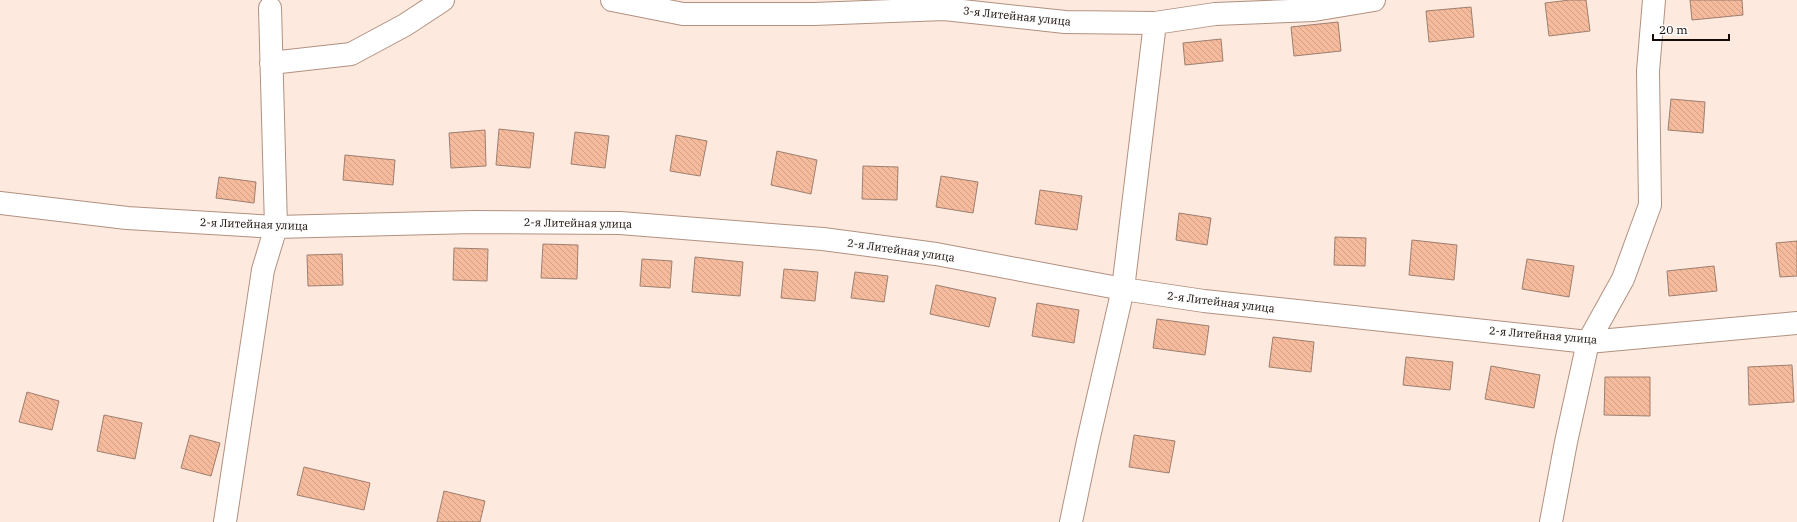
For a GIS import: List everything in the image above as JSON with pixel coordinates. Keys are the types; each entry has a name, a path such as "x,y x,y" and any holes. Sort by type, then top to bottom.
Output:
{"street":[{"path":"271,63 351,54 405,25 443,0"},
{"name":"3-я Литейная улица","path":"612,0 683,14 814,14 944,9 1065,22 1155,23 1215,7 1314,10 1374,0"},
{"path":"1551,522 1566,442 1588,342 1623,279 1650,205 1648,71 1654,0"},
{"path":"228,521 263,270 276,227 270,8"},
{"path":"1071,522 1123,289 1155,23"},
{"name":"2-я Литейная улица","path":"0,203 127,218 276,227 473,222 620,223 824,239 936,254 1123,289 1204,301 1588,342 1797,323"}],"building":[{"path":"1586,0 1590,31 1549,36 1545,3"},
{"path":"1690,0 1742,0 1743,15 1692,20"},
{"path":"1471,7 1474,37 1429,42 1426,11"},
{"path":"1338,22 1341,51 1294,56 1291,27"},
{"path":"1221,39 1223,61 1185,65 1183,43"},
{"path":"1671,99 1705,102 1703,133 1668,130"},
{"path":"499,129 534,133 530,168 496,165"},
{"path":"485,130 486,166 451,168 449,133"},
{"path":"575,132 609,136 605,168 571,164"},
{"path":"676,135 707,141 700,176 670,171"},
{"path":"777,151 817,160 811,194 771,185"},
{"path":"345,155 395,160 393,185 343,180"},
{"path":"863,166 898,167 897,200 862,199"},
{"path":"941,176 978,182 973,213 936,207"},
{"path":"219,177 256,182 254,203 216,198"},
{"path":"1040,190 1082,196 1077,230 1035,224"},
{"path":"1179,213 1211,218 1207,245 1176,240"},
{"path":"1335,237 1366,238 1365,266 1334,265"},
{"path":"1412,240 1457,245 1454,280 1409,275"},
{"path":"1797,241 1797,276 1780,277 1776,243"},
{"path":"543,244 578,245 577,279 541,278"},
{"path":"454,248 488,249 487,281 453,280"},
{"path":"342,254 343,285 308,286 307,255"},
{"path":"695,257 743,262 740,296 692,292"},
{"path":"642,259 672,261 670,288 640,286"},
{"path":"1527,259 1574,266 1569,297 1522,289"},
{"path":"1714,266 1717,291 1669,296 1667,271"},
{"path":"784,269 818,272 815,301 781,298"},
{"path":"855,272 888,276 884,302 851,298"},
{"path":"936,285 996,298 989,327 930,314"},
{"path":"1037,303 1079,310 1074,343 1032,336"},
{"path":"1157,319 1209,326 1205,355 1153,348"},
{"path":"1273,337 1314,342 1311,372 1269,367"},
{"path":"1406,357 1453,362 1450,390 1403,385"},
{"path":"1792,365 1794,402 1749,405 1748,367"},
{"path":"1491,366 1540,375 1534,408 1485,399"},
{"path":"1605,377 1650,377 1650,416 1604,415"},
{"path":"27,392 59,401 52,430 19,422"},
{"path":"104,415 142,423 135,459 97,451"},
{"path":"190,435 220,443 211,476 181,468"},
{"path":"1134,435 1175,441 1169,473 1129,467"},
{"path":"304,467 370,483 364,510 297,495"},
{"path":"444,491 485,501 480,522 437,522"}]}
